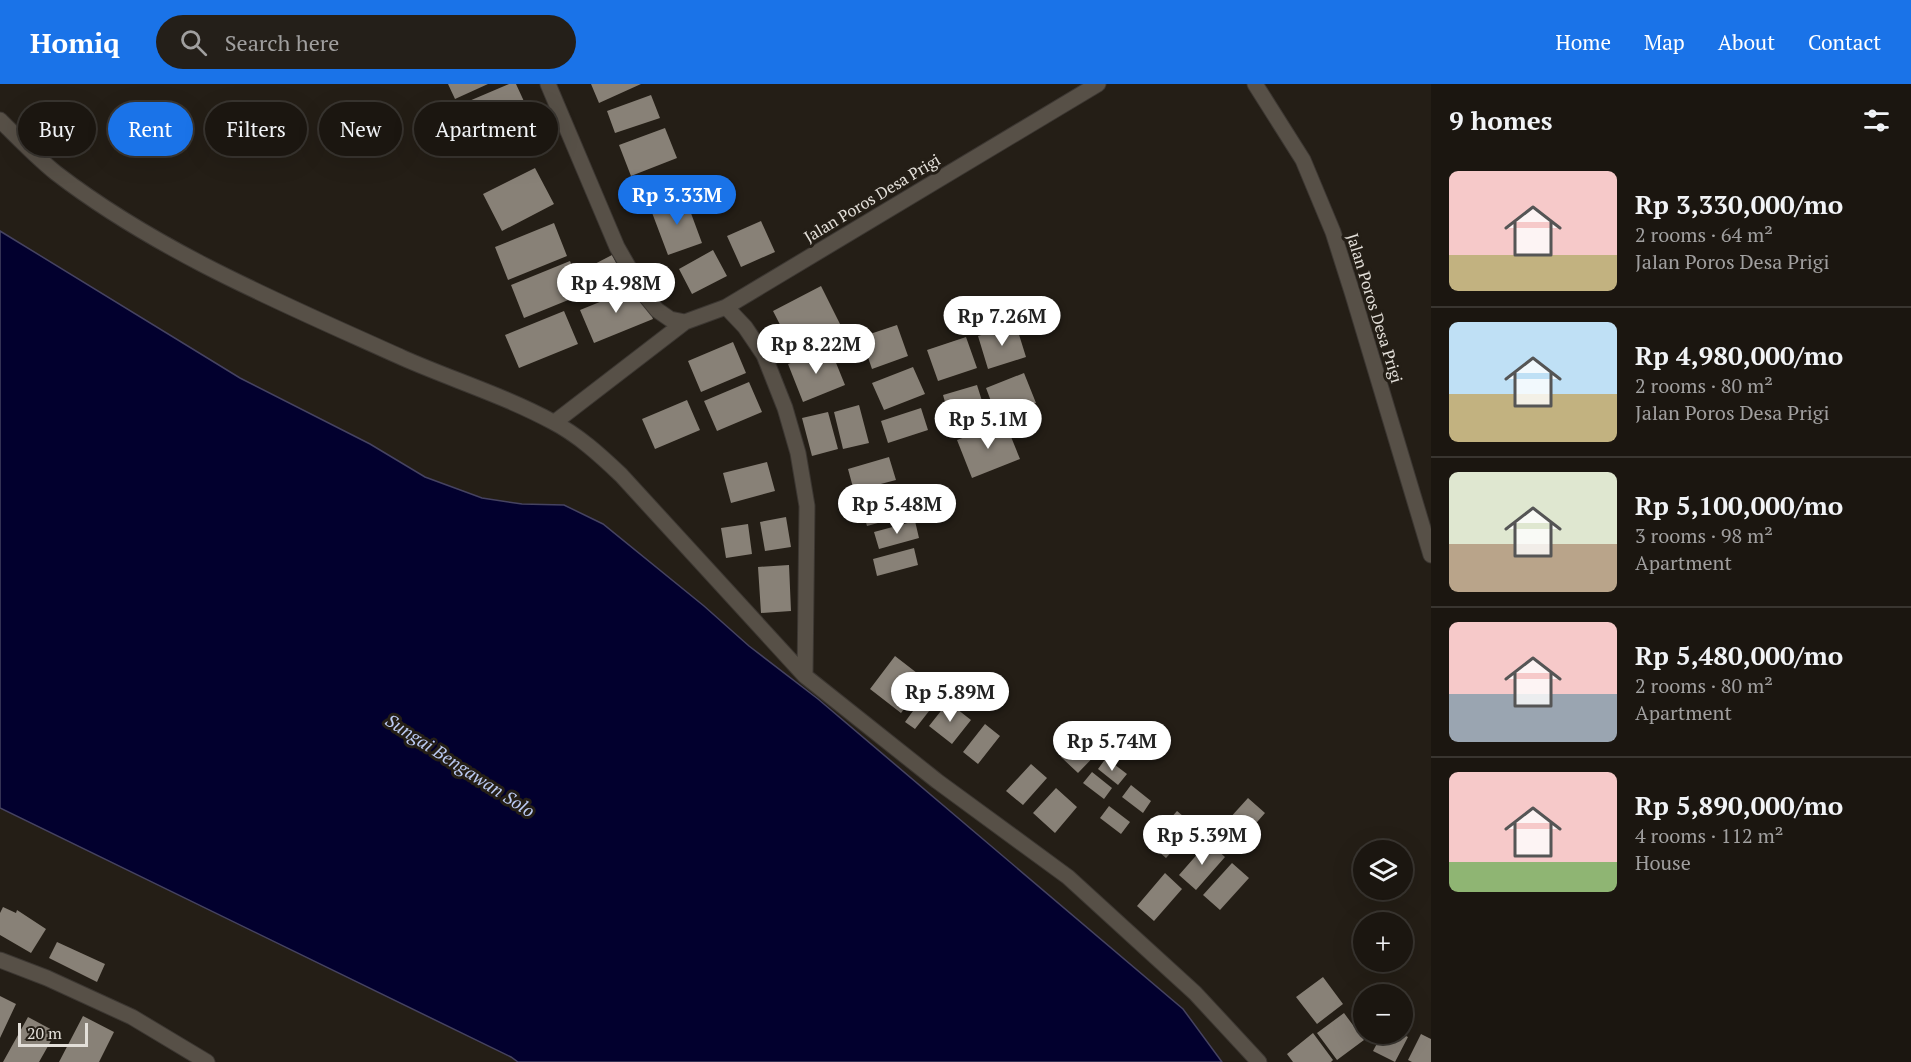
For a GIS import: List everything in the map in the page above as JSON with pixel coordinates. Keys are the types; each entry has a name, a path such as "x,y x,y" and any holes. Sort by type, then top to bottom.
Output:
{"street":[{"path":"548,84 617,247 644,294 657,310 670,319 685,322"},
{"name":"Jalan Poros Desa Prigi","path":"555,423 685,322 726,307 1098,84"},
{"name":"Jalan Poros Desa Prigi","path":"1255,84 1303,160 1333,232 1431,555"},
{"path":"0,120 55,172 127,223 278,302 432,371 511,401 555,423 592,448 621,475 805,676 937,781 1068,877 1195,993 1259,1062"},
{"path":"726,307 745,327 764,355 798,453 807,506 805,676"},
{"path":"0,960 47,978 132,1017 207,1062"}],"water":[{"name":"Sungai Bengawan Solo","path":"0,231 240,378 370,444 425,477 482,498 522,504 564,505 603,524 704,606 749,646 818,699 1183,1009 1222,1062 518,1062 0,808"}],"building":[{"path":"448,84 488,84 455,99"},
{"path":"509,84 516,84 524,102 467,102"},
{"path":"591,84 641,84 599,103"},
{"path":"651,95 660,118 615,133 607,111"},
{"path":"665,128 677,158 631,176 619,145"},
{"path":"535,168 554,204 502,231 483,194"},
{"path":"685,197 702,243 668,255 651,210"},
{"path":"761,221 775,252 741,267 727,236"},
{"path":"554,223 567,256 508,280 495,247"},
{"path":"713,250 727,276 692,294 679,269"},
{"path":"612,255 627,284 600,298 585,269"},
{"path":"570,261 583,294 524,318 511,285"},
{"path":"639,286 653,319 594,343 580,310"},
{"path":"821,286 841,326 793,350 773,311"},
{"path":"564,311 578,344 519,368 505,335"},
{"path":"897,325 908,356 872,369 861,337"},
{"path":"1016,325 1026,357 988,369 978,336"},
{"path":"966,337 977,368 938,381 927,350"},
{"path":"733,342 746,373 701,392 688,361"},
{"path":"830,348 845,385 803,402 788,364"},
{"path":"913,367 925,394 884,410 872,383"},
{"path":"1024,373 1036,403 997,417 986,388"},
{"path":"749,382 762,412 717,431 704,401"},
{"path":"977,385 988,420 953,430 943,395"},
{"path":"687,400 700,430 655,449 642,419"},
{"path":"859,405 869,443 843,449 834,412"},
{"path":"921,408 928,430 888,443 881,421"},
{"path":"828,412 838,449 812,456 802,418"},
{"path":"1005,422 1020,459 972,478 957,440"},
{"path":"889,457 896,480 854,491 848,469"},
{"path":"767,462 775,491 731,503 723,473"},
{"path":"902,498 907,515 867,526 862,509"},
{"path":"786,517 791,547 765,551 760,522"},
{"path":"915,521 919,538 879,549 874,532"},
{"path":"748,524 752,554 726,558 721,528"},
{"path":"914,548 918,565 877,576 873,559"},
{"path":"789,565 791,611 761,613 758,567"},
{"path":"895,656 926,680 901,713 870,689"},
{"path":"929,689 940,697 915,729 905,722"},
{"path":"948,702 971,720 952,744 929,726"},
{"path":"985,724 1000,736 978,764 963,752"},
{"path":"1087,729 1104,746 1078,773 1061,757"},
{"path":"1106,758 1127,774 1118,785 1098,769"},
{"path":"1031,764 1047,778 1023,805 1006,791"},
{"path":"1092,772 1112,788 1104,799 1083,783"},
{"path":"1131,785 1151,801 1143,813 1122,797"},
{"path":"1056,788 1077,807 1055,833 1033,813"},
{"path":"1248,798 1265,813 1236,846 1219,830"},
{"path":"1109,806 1130,822 1121,834 1100,818"},
{"path":"1177,811 1195,826 1166,858 1149,843"},
{"path":"1208,842 1225,857 1196,890 1179,875"},
{"path":"1232,863 1249,878 1220,910 1203,895"},
{"path":"1165,873 1182,889 1154,921 1137,906"},
{"path":"3,907 16,913 17,910 46,929 31,953 0,935 0,913"},
{"path":"57,942 105,964 97,982 49,958"},
{"path":"1323,977 1343,1004 1317,1024 1296,997"},
{"path":"0,996 16,1004 0,1038"},
{"path":"1344,1013 1353,1025 1353,1044 1359,1044 1337,1060 1317,1033"},
{"path":"83,1016 114,1032 99,1062 59,1062"},
{"path":"28,1017 56,1032 39,1062 3,1062"},
{"path":"1313,1033 1333,1060 1331,1062 1293,1062 1287,1054"},
{"path":"1421,1034 1431,1039 1431,1062 1408,1060"},
{"path":"1377,1044 1404,1044 1395,1062 1373,1051"}]}
